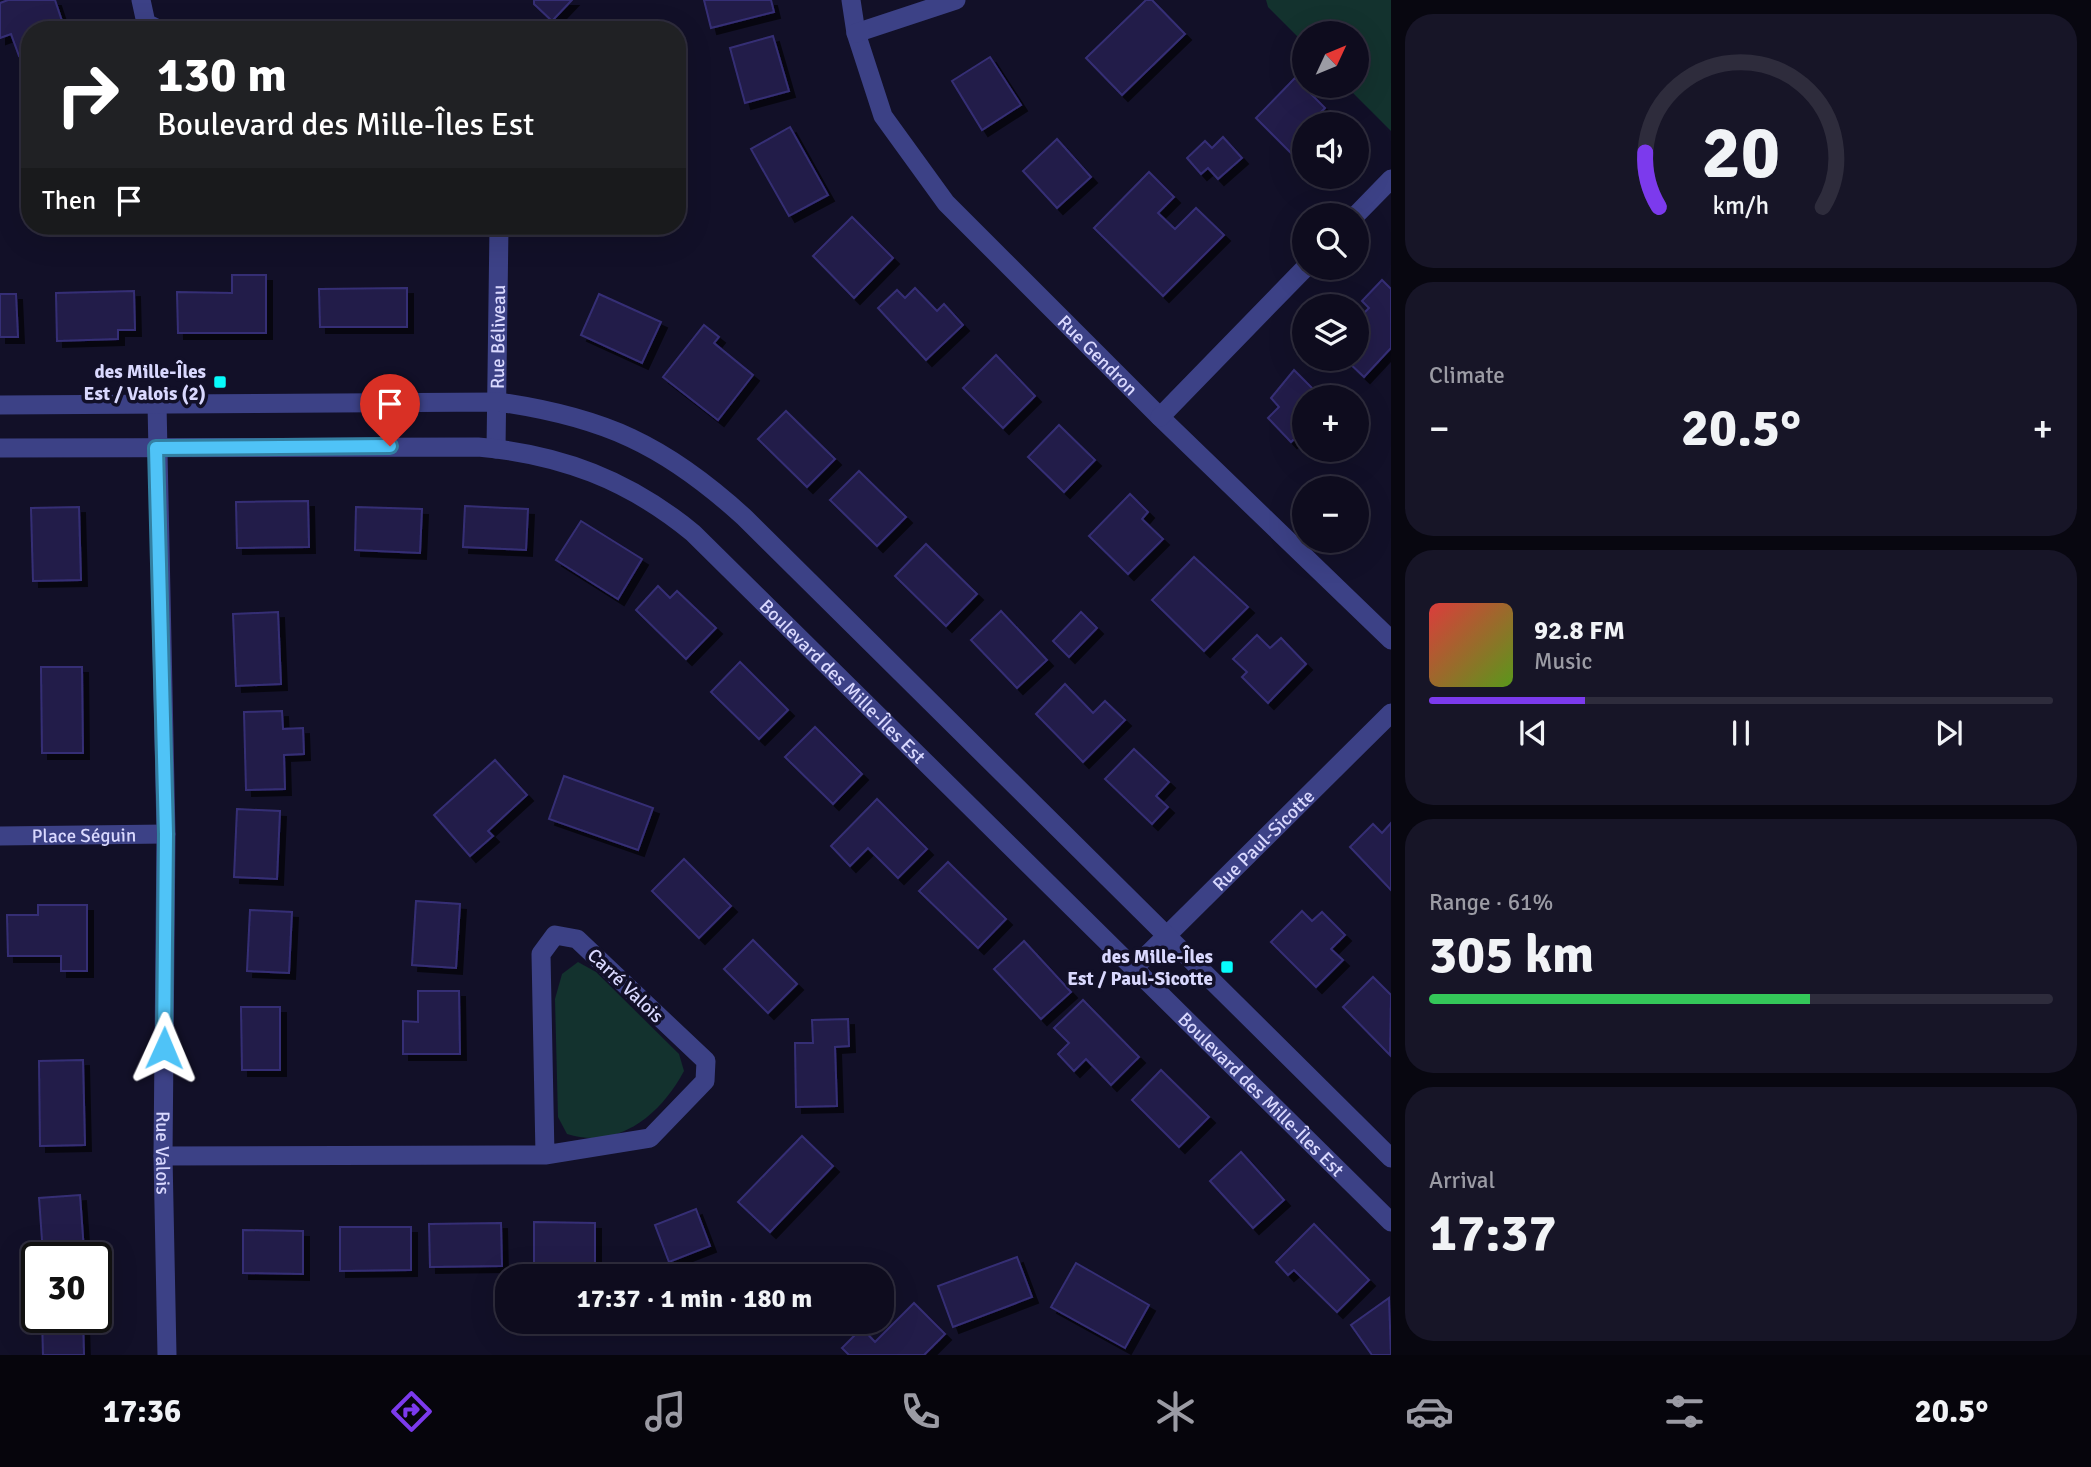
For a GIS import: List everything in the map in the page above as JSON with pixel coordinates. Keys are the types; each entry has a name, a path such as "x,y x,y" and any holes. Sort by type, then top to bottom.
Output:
{"street":[{"path":"141,0 146,21"},
{"name":"Rue Gendron","path":"851,0 856,33 883,116 946,203 1160,417 1391,640"},
{"path":"856,33 956,0"},
{"path":"1368,203 1391,179"},
{"name":"Rue Béliveau","path":"496,449 499,235"},
{"path":"1160,417 1293,280"},
{"path":"0,405 429,400 498,402 546,409 598,422 666,455 744,517 1391,1158"},
{"name":"Rue Valois","path":"157,404 166,834 163,1156 167,1355"},
{"name":"Boulevard des Mille-Îles Est","path":"0,448 418,446 496,449 554,458 582,467 629,489 672,516 710,549 1391,1222"},
{"name":"Rue Paul-Sicotte","path":"1134,968 1391,713"},
{"name":"Place Séguin","path":"0,835 166,834"},
{"name":"Carré Valois","path":"163,1156 545,1155 650,1138 705,1081 706,1061 577,939 555,935 541,954 545,1155"}],"green space":[{"path":"1266,0 1391,0 1391,131 1358,98 1369,98 1369,21 1292,21 1292,31 1268,7"},
{"path":"578,962 596,972 679,1054 684,1071 675,1087 651,1114 636,1125 604,1137 586,1138 567,1134 558,1117 555,999 562,974"}],"building":[{"path":"8,0 55,0 62,21 21,21 19,56 11,34 0,38 0,3"},
{"path":"534,0 572,0 552,21 534,4"},
{"path":"704,0 771,0 774,12 711,28"},
{"path":"1146,0 1152,0 1185,34 1122,95 1086,58"},
{"path":"773,36 789,91 745,103 730,48"},
{"path":"990,57 1021,105 982,130 952,81"},
{"path":"1292,81 1292,98 1315,98 1325,108 1321,112 1292,112 1292,154 1256,118"},
{"path":"790,127 828,195 789,216 751,149"},
{"path":"1223,137 1242,158 1218,179 1208,168 1201,174 1187,158 1205,141 1212,148"},
{"path":"1057,139 1091,177 1057,208 1023,171"},
{"path":"1149,172 1174,197 1158,213 1175,229 1196,208 1224,235 1163,296 1094,228"},
{"path":"852,217 893,258 854,298 813,256"},
{"path":"232,275 266,275 266,333 178,333 177,292 232,293"},
{"path":"1382,280 1391,289 1391,348 1364,377 1358,371 1369,371 1369,294"},
{"path":"407,288 407,327 320,327 319,289"},
{"path":"915,288 937,311 944,304 963,325 926,360 878,308 897,290 905,298"},
{"path":"134,291 135,330 118,330 118,339 57,341 56,293"},
{"path":"0,294 16,294 18,337 0,337"},
{"path":"599,294 661,322 642,363 581,335"},
{"path":"704,325 719,337 714,343 753,375 718,420 663,377"},
{"path":"996,355 1035,396 1003,428 963,388"},
{"path":"1293,371 1309,385 1292,385 1291,442 1268,418 1279,407 1271,398"},
{"path":"786,411 835,459 807,487 758,439"},
{"path":"1059,425 1095,460 1064,492 1028,457"},
{"path":"859,471 906,517 877,546 830,500"},
{"path":"1130,494 1148,512 1142,519 1163,539 1128,574 1089,536"},
{"path":"308,501 309,547 237,548 236,502"},
{"path":"465,506 528,509 526,550 463,547"},
{"path":"79,507 81,580 33,581 31,508"},
{"path":"356,507 422,509 420,553 355,550"},
{"path":"581,521 642,559 618,599 556,560"},
{"path":"926,544 977,594 946,626 895,576"},
{"path":"1194,557 1248,607 1204,651 1152,600"},
{"path":"658,586 670,598 677,591 716,628 686,659 636,610"},
{"path":"1001,611 1047,660 1017,688 971,640"},
{"path":"278,612 281,684 236,686 233,614"},
{"path":"1081,612 1097,628 1069,657 1053,641"},
{"path":"1257,635 1270,648 1281,638 1306,664 1268,703 1242,677 1247,672 1233,659"},
{"path":"740,662 788,710 759,739 711,692"},
{"path":"41,667 82,667 83,753 42,753"},
{"path":"1065,684 1093,713 1105,701 1125,720 1083,762 1036,714"},
{"path":"282,711 283,729 303,728 304,754 284,755 285,789 246,790 244,712"},
{"path":"815,727 862,774 833,804 785,757"},
{"path":"1134,749 1169,782 1156,796 1168,807 1152,824 1105,779"},
{"path":"495,760 527,795 488,831 493,836 470,856 434,815"},
{"path":"564,776 653,808 638,850 549,819"},
{"path":"877,799 927,849 898,878 868,848 850,866 831,846"},
{"path":"237,809 280,811 277,879 234,877"},
{"path":"1391,823 1391,890 1350,847 1373,824 1382,833"},
{"path":"684,859 731,906 699,938 652,891"},
{"path":"948,862 1006,919 978,948 919,891"},
{"path":"416,901 460,904 456,968 412,965"},
{"path":"38,905 87,905 87,971 61,971 61,956 8,956 7,915 38,915"},
{"path":"250,910 292,912 289,973 247,971"},
{"path":"1302,911 1312,921 1322,912 1345,935 1331,949 1343,960 1316,987 1271,942"},
{"path":"753,940 797,984 768,1013 724,969"},
{"path":"1024,941 1071,992 1041,1019 994,969"},
{"path":"1373,977 1391,995 1390,1055 1343,1007"},
{"path":"418,991 459,991 460,1054 403,1054 403,1021 418,1022"},
{"path":"1083,1000 1139,1057 1111,1085 1086,1059 1074,1071 1058,1054 1069,1043 1054,1028"},
{"path":"241,1007 280,1007 280,1070 242,1070"},
{"path":"848,1019 849,1046 835,1047 837,1106 796,1107 795,1043 813,1043 812,1020"},
{"path":"83,1060 85,1145 40,1146 39,1061"},
{"path":"1161,1070 1209,1117 1179,1147 1132,1100"},
{"path":"802,1136 833,1166 770,1232 738,1202"},
{"path":"1241,1152 1284,1200 1253,1228 1210,1181"},
{"path":"80,1195 83,1242 42,1242 39,1198"},
{"path":"696,1209 710,1246 669,1262 655,1225"},
{"path":"534,1222 595,1223 595,1263 534,1263"},
{"path":"501,1223 502,1264 430,1267 429,1224"},
{"path":"1314,1224 1369,1280 1337,1312 1294,1270 1288,1275 1276,1262"},
{"path":"340,1227 411,1227 411,1270 340,1271"},
{"path":"243,1230 303,1231 303,1274 243,1273"},
{"path":"1017,1257 1032,1297 953,1327 938,1286"},
{"path":"1076,1263 1149,1305 1125,1348 1051,1307"},
{"path":"1389,1298 1391,1355 1372,1355 1351,1325"},
{"path":"914,1303 945,1334 924,1355 849,1355 842,1348 856,1334 868,1334 875,1342 883,1334 894,1334 894,1323"},
{"path":"42,1333 83,1333 84,1355 43,1355"}],"place":[{"name":"des Mille-Îles Est / Valois (2)","path":"220,382"},
{"name":"des Mille-Îles Est / Paul-Sicotte","path":"1227,967"}],"route":[{"path":"164,1048 166,834 156,448 390,446"}]}
